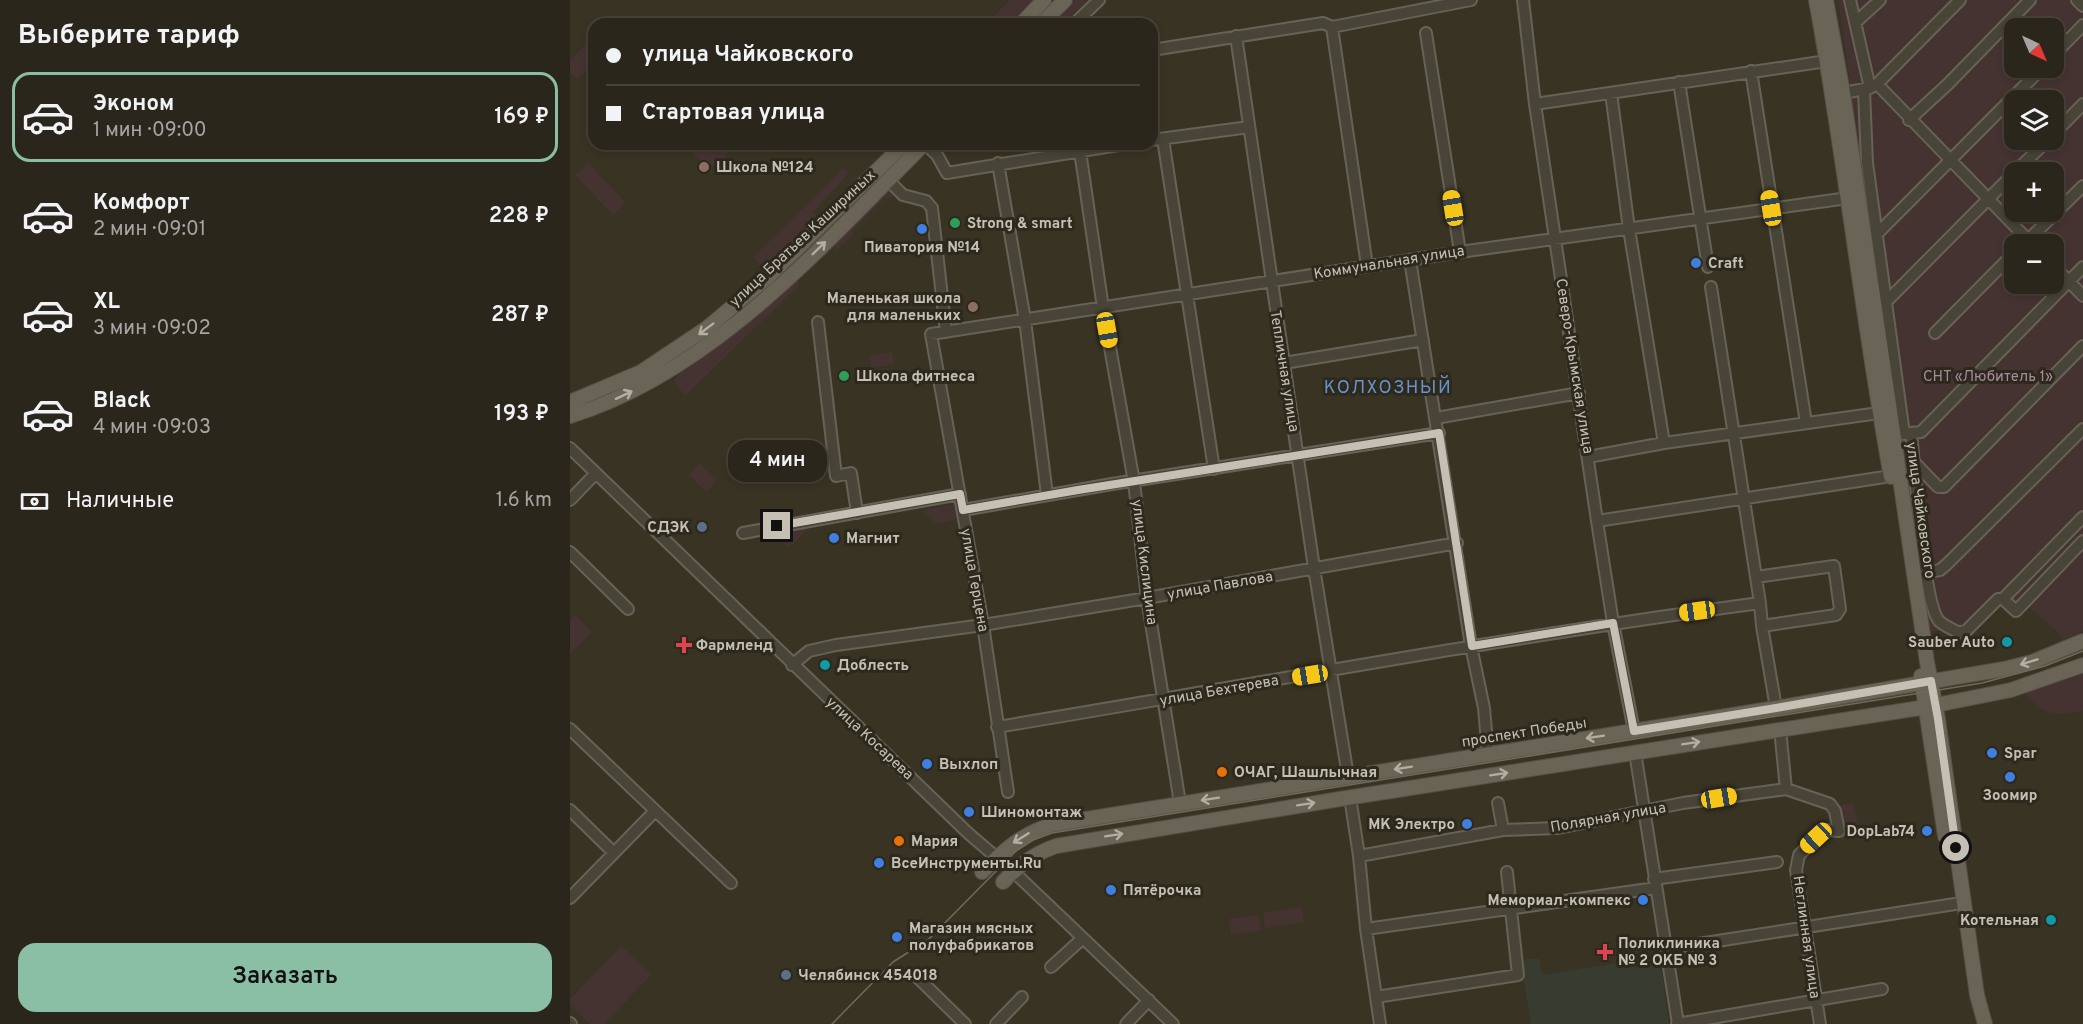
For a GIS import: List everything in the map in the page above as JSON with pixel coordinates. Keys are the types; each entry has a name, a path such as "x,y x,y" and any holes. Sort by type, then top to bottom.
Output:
{"main road":[{"path":"1027,18 1044,0"},
{"path":"1052,18 1065,0"},
{"name":"улица Чайковского","path":"1816,0 1879,413 1927,681 1975,984 1985,1024"},
{"name":"улица Чайковского","path":"1826,0 1843,93 1927,681"},
{"name":"улица Братьев Кашириных","path":"570,402 641,372 707,328 767,278 898,150"},
{"name":"улица Братьев Кашириных","path":"570,416 600,405 651,381 687,360 717,338 777,288 919,150"},
{"name":"проспект Победы","path":"982,872 1014,842 1040,828 1078,819 1776,708 2015,666 2083,641"},
{"path":"1008,877 1020,864 1056,846 1350,797 1931,706 2012,690 2083,665"},
{"name":"улица Чайковского","path":"1931,706 1955,904 1969,997 1976,1024"}],"street":[{"path":"1080,18 1099,0"},
{"path":"1158,49 1323,23 1332,27 1471,0"},
{"name":"Северо-Крымская улица","path":"1523,0 1535,104 1597,521 1613,623 1634,731"},
{"path":"1850,0 1870,87 1867,163 1904,434 1921,432 2083,267"},
{"path":"1856,22 1880,0"},
{"path":"1843,93 1870,87 1960,0"},
{"path":"1909,120 1948,84 2030,0"},
{"path":"2077,0 2083,6"},
{"path":"2064,45 2083,25"},
{"path":"1332,27 1367,266"},
{"path":"1426,33 1460,252"},
{"name":"Тепличная улица","path":"1236,36 1297,456 1348,776"},
{"path":"1535,104 1827,61"},
{"path":"1751,71 1806,423"},
{"path":"1877,234 2032,78"},
{"path":"1679,82 1708,267"},
{"path":"1870,87 1909,120 2020,234"},
{"path":"1611,93 1629,229 1664,444"},
{"path":"2064,124 2083,104"},
{"path":"1214,468 1188,295 1158,139 1249,127"},
{"path":"932,150 947,173 1065,150"},
{"name":"улица Кислицина","path":"1080,150 1103,308 1134,482 1148,598 1180,803"},
{"path":"2026,162 2038,150"},
{"path":"998,163 1025,320 1047,495"},
{"path":"888,180 903,195 926,201 932,208 946,332"},
{"path":"1886,302 2004,184"},
{"path":"2038,234 2083,186"},
{"name":"Коммунальная улица","path":"931,334 1271,280 1848,198"},
{"path":"1410,260 1484,708 1488,754"},
{"path":"1935,333 2004,263"},
{"path":"2064,276 2083,296"},
{"path":"1711,287 1776,708"},
{"path":"818,322 836,476 851,473 857,513"},
{"name":"улица Герцена","path":"931,334 983,625 1008,792"},
{"path":"1284,363 1423,340"},
{"path":"1914,462 1938,487 1944,487 2083,346"},
{"path":"1436,418 1579,393"},
{"path":"1588,457 1879,413"},
{"path":"1925,573 1940,570 1946,565 2083,429"},
{"path":"963,510 1439,433"},
{"path":"1911,433 1925,573 1935,614 1940,622 1959,633 1967,630 1998,599 2003,599 2083,517"},
{"name":"улица Косарева","path":"570,448 792,665 995,858 1008,877 1083,938 1173,1024"},
{"path":"570,500 596,473"},
{"path":"1597,521 1891,476"},
{"path":"743,533 960,494"},
{"path":"2003,599 2016,610 2083,541"},
{"name":"улица Павлова","path":"792,665 809,651 836,645 983,625 1148,598 1457,543"},
{"path":"570,552 628,609"},
{"path":"1756,577 1830,565 1835,568 1839,599 1840,609 1836,615 1762,626"},
{"name":"улица Бехтерева","path":"997,727 1613,623 1760,603"},
{"path":"570,729 731,883"},
{"path":"1780,729 1786,789"},
{"path":"1635,752 1677,1024 1882,989"},
{"name":"Полярная улица","path":"1359,856 1503,830 1558,828 1693,802 1786,789"},
{"name":"Неглинная улица","path":"1786,789 1830,804 1839,831 1826,830 1799,855 1796,870 1820,1024"},
{"path":"1350,797 1380,1024"},
{"path":"1498,803 1503,830"},
{"path":"570,810 614,853"},
{"path":"570,897 655,811"},
{"path":"1366,929 1511,907 1587,899 1777,861"},
{"path":"1376,997 1518,975 1506,872"},
{"path":"1666,950 1955,904"},
{"path":"1051,967 1083,938"},
{"path":"914,974 965,1024"},
{"path":"996,1024 1022,998"},
{"path":"1126,1024 1149,1000"}],"shaded area":[{"path":"1660,956 1669,1024 1531,1024 1521,962 1527,959 1539,959 1542,975"}],"green space":[{"path":"1010,0 1035,0 1016,18 991,18"},
{"path":"1075,0 1088,0 1069,18 1058,17"},
{"name":"СНТ «Любитель 1»","path":"1838,0 2083,0 2083,631 2063,640 2058,632 2025,604 2013,617 1996,603 1964,637 1946,629 1929,632"},
{"path":"587,44 588,68 577,79 570,72 570,60"},
{"path":"690,150 728,150 723,162 712,166 701,162"},
{"path":"588,163 626,203 613,215 575,175"},
{"path":"844,168 848,173 846,177 813,212 817,217 768,265 760,265 753,257"},
{"path":"887,191 895,194 892,198 885,198 852,231 854,234 836,251 833,244"},
{"path":"795,280 799,285 685,396 674,381 677,376 719,346"},
{"path":"892,352 894,364 871,368 870,356"},
{"path":"699,463 717,480 707,492 689,475"},
{"path":"956,504 958,519 937,524 922,510"},
{"path":"803,524 808,530 788,548 773,531"},
{"path":"575,615 592,632 570,654 570,620"},
{"path":"2083,674 2083,710 2066,714 2052,713 2040,708 2026,696 2027,693"},
{"path":"1853,802 1859,827 1844,831 1838,806"},
{"path":"1301,907 1304,922 1265,928 1263,913"},
{"path":"1258,915 1261,930 1231,935 1229,919"},
{"path":"621,946 651,975 604,1024 590,1024 570,1005 570,999"}],"tram line":[{"path":"832,1024 893,962 929,939 1016,851 1033,840 1052,833 1982,683 2045,666 2083,651"}],"place":[{"name":"Школа №124","path":"704,167"},
{"name":"Strong & smart","path":"955,223"},
{"name":"Пиватория №14","path":"922,229"},
{"name":"Craft","path":"1696,263"},
{"name":"Маленькая школа для маленьких","path":"973,307"},
{"name":"Школа фитнеса","path":"844,376"},
{"name":"СДЭК","path":"702,527"},
{"name":"Магнит","path":"834,538"},
{"name":"Sauber Auto","path":"2007,642"},
{"name":"Фармленд","path":"684,645"},
{"name":"Доблесть","path":"825,665"},
{"name":"Spar","path":"1992,753"},
{"name":"Выхлоп","path":"927,764"},
{"name":"ОЧАГ, Шашлычная","path":"1222,772"},
{"name":"Зоомир","path":"2010,777"},
{"name":"Шиномонтаж","path":"969,812"},
{"name":"МК Электро","path":"1467,824"},
{"name":"DopLab74","path":"1927,831"},
{"name":"Мария","path":"899,841"},
{"name":"ВсеИнструменты.Ru","path":"879,863"},
{"name":"Пятёрочка","path":"1111,890"},
{"name":"Мемориал-компекс","path":"1643,900"},
{"name":"Котельная","path":"2051,920"},
{"name":"Магазин мясных полуфабрикатов","path":"897,937"},
{"name":"Поликлиника № 2 ОКБ № 3","path":"1605,952"},
{"name":"Челябинск 454018","path":"786,975"}],"district":[{"name":"КОЛХОЗНЫЙ","path":"1388,387"}],"route":[{"path":"777,526 960,494 963,510 1112,484 1439,433 1472,646 1613,623 1634,731 1931,681 1956,848"}]}
